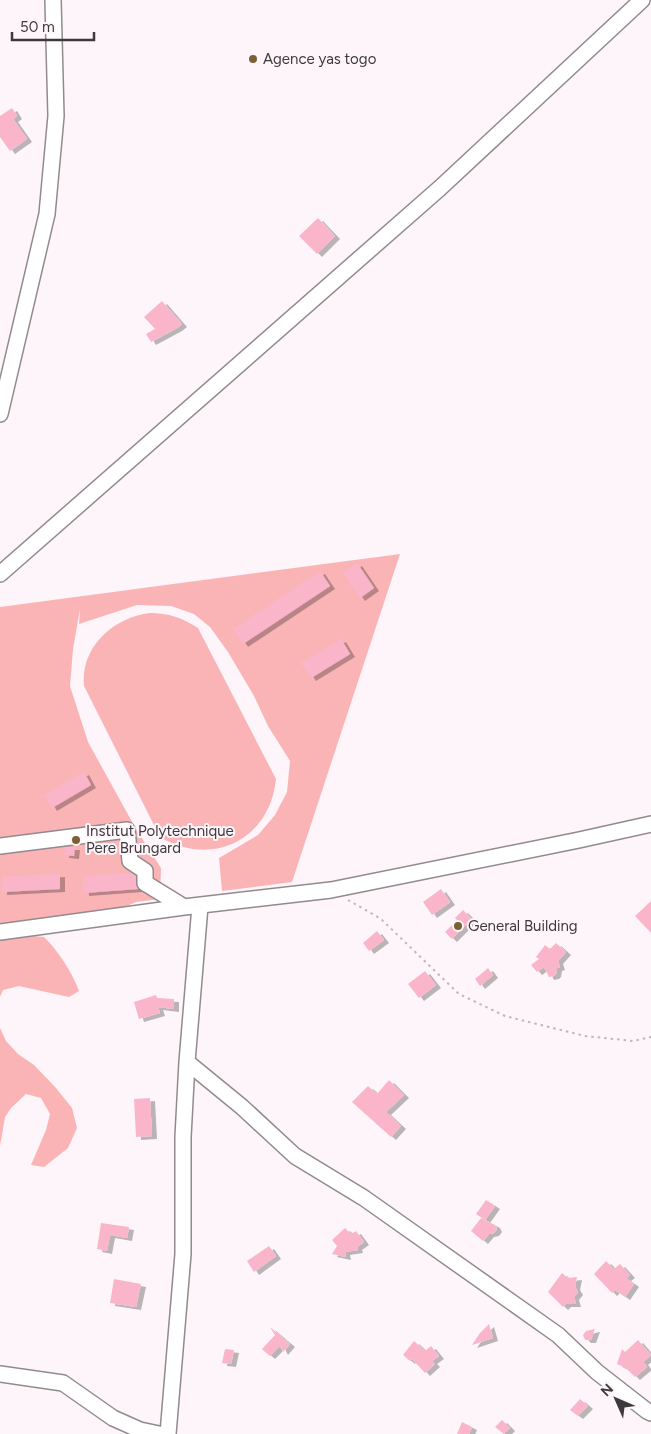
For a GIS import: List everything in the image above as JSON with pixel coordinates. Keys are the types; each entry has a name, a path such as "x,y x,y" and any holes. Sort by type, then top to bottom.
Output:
{"street":[{"path":"0,414 47,214 56,116 53,0"},
{"path":"0,574 440,188 642,0"},
{"path":"0,932 184,907 331,890 651,824"},
{"path":"0,846 127,830 130,861 145,871 145,883 184,907"},
{"path":"168,1434 183,1254 183,1137 187,1062 200,906"},
{"path":"187,1062 242,1107 295,1156 364,1198 558,1335 597,1372 647,1412 651,1413"},
{"path":"0,1374 64,1383 113,1418 140,1430 159,1434"}],"path":[{"path":"331,890 381,919 459,994 505,1016 585,1036 633,1041 651,1037"}],"shaded area":[{"path":"400,554 292,882 222,891 219,858 258,835 275,815 287,792 290,761 268,726 254,696 228,652 210,627 194,614 171,606 137,605 79,624 80,609 73,649 70,686 88,742 136,829 161,868 160,899 136,902 121,909 0,925 0,607"},
{"path":"150,613 175,617 187,621 198,628 276,779 271,800 263,818 250,832 235,842 218,848 199,850 180,846 160,837 84,686 84,672 88,659 102,636 124,621"},
{"path":"24,935 44,937 55,949 73,977 79,991 69,997 19,986 3,990 0,997 0,940"},
{"path":"0,1028 6,1041 18,1054 34,1065 72,1108 77,1128 68,1148 44,1167 31,1165 46,1130 50,1114 41,1098 26,1094 11,1108 5,1117 0,1146"}],"building":[{"path":"12,108 17,116 13,119 27,139 10,151 0,137 0,116"},
{"path":"318,218 335,236 317,254 299,236"},
{"path":"162,301 182,324 151,342 146,334 155,329 144,317"},
{"path":"357,563 374,588 360,598 343,573"},
{"path":"320,571 330,586 243,644 233,629"},
{"path":"341,639 350,654 311,678 301,663"},
{"path":"84,772 91,785 52,808 44,795"},
{"path":"65,847 75,847 74,856 64,855"},
{"path":"132,873 136,876 138,889 84,893 83,876"},
{"path":"60,874 60,889 2,892 2,877"},
{"path":"441,889 450,902 432,915 423,902"},
{"path":"651,901 651,933 635,916"},
{"name":"General Building","path":"463,910 472,919 452,939 445,932 457,920 455,918"},
{"path":"377,931 384,940 369,951 363,943"},
{"path":"556,943 566,952 558,961 560,967 557,968 556,974 549,977 544,967 537,972 531,965 539,959 536,957 545,945 550,949"},
{"path":"488,968 493,975 480,986 475,979"},
{"path":"425,971 436,985 419,998 408,984"},
{"path":"156,995 157,998 174,999 174,1009 158,1007 160,1013 139,1019 134,1002"},
{"path":"389,1080 404,1095 386,1112 401,1126 391,1137 352,1102 368,1086 377,1094"},
{"path":"150,1098 152,1136 136,1137 134,1099"},
{"path":"486,1200 495,1206 485,1220 476,1214"},
{"path":"481,1218 495,1225 497,1229 483,1241 471,1231"},
{"path":"101,1223 129,1227 127,1238 110,1235 107,1251 97,1249"},
{"path":"345,1228 351,1234 356,1231 364,1242 357,1247 358,1250 345,1252 346,1257 332,1254 337,1246 332,1240"},
{"path":"269,1246 276,1256 254,1272 247,1261"},
{"path":"606,1261 614,1269 620,1264 630,1275 626,1278 634,1284 625,1297 615,1290 612,1293 594,1274"},
{"path":"562,1273 568,1278 577,1277 575,1287 578,1292 574,1297 576,1304 566,1304 563,1307 548,1292"},
{"path":"114,1279 141,1284 136,1307 110,1303"},
{"path":"489,1324 493,1338 472,1345 480,1333"},
{"path":"270,1327 290,1344 283,1352 280,1346 270,1356 262,1349 275,1335"},
{"path":"595,1329 591,1340 584,1338 583,1335 586,1331"},
{"path":"638,1340 651,1355 643,1362 647,1367 635,1377 626,1368 617,1364 622,1349 625,1352"},
{"path":"414,1341 425,1351 431,1346 439,1356 432,1361 435,1364 425,1373 412,1359 410,1361 403,1355"},
{"path":"225,1349 234,1350 231,1364 222,1363"},
{"path":"580,1399 588,1406 578,1416 570,1410"},
{"path":"502,1420 510,1428 504,1434 495,1427"},
{"path":"462,1422 472,1427 469,1434 457,1434"}],"place":[{"name":"Agence yas togo","path":"253,59"},
{"name":"Institut Polytechnique Pere Brungard","path":"76,840"},
{"name":"General Building","path":"458,926"}]}
